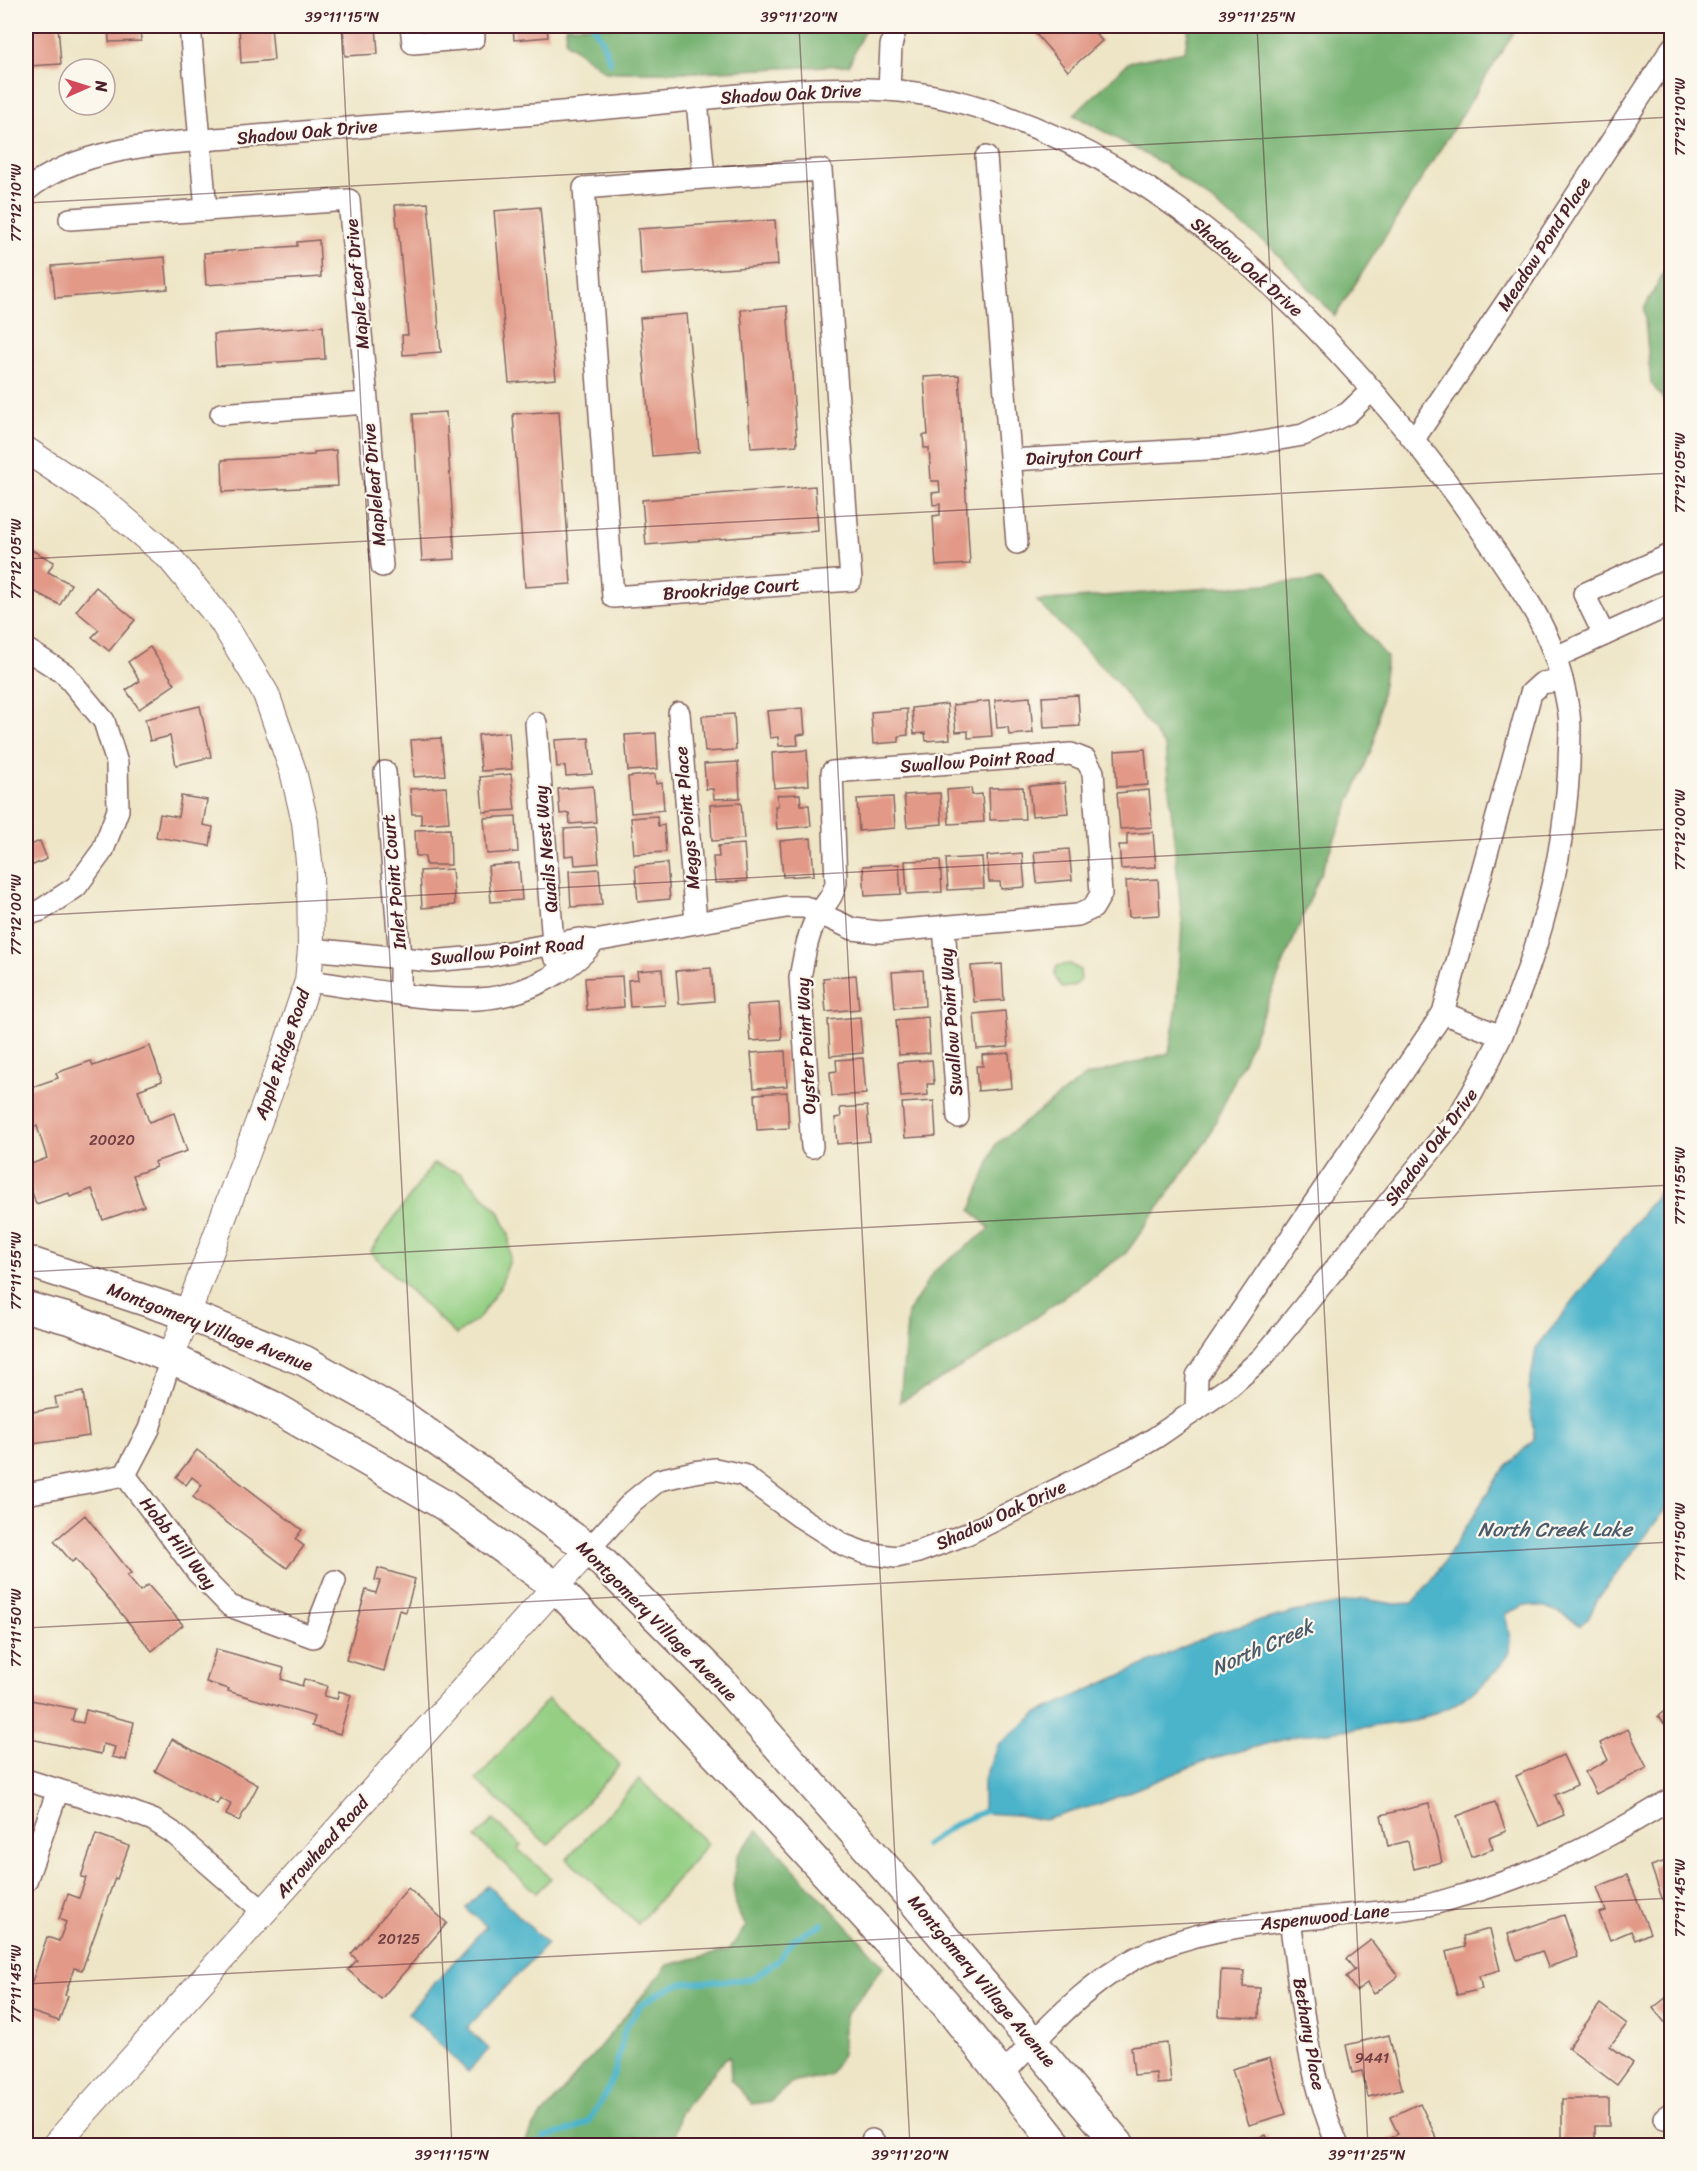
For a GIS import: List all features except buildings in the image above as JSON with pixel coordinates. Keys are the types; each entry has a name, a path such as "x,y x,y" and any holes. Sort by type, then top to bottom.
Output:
{"main road":[{"name":"Montgomery Village Avenue","path":"26,1261 186,1314 305,1361 404,1417 589,1549 719,1679 888,1871 1120,2145"},
{"path":"26,1307 73,1320 171,1358 272,1406 444,1505 555,1586 745,1785 945,2003 1058,2145"}],"street":[{"path":"189,26 206,210"},
{"path":"411,26 413,43 474,38 473,26"},
{"path":"889,90 891,46 896,26"},
{"name":"Meadow Pond Place","path":"1414,439 1522,279 1671,48"},
{"name":"Shadow Oak Drive","path":"26,191 35,182 81,160 120,150 200,141 838,87 889,90 943,98 1007,116 1087,153 1151,189 1208,230 1310,321 1414,439 1475,520 1539,619 1556,657 1570,716 1568,792 1550,895 1525,975 1501,1036 1480,1082 1456,1120 1263,1357 1228,1388 1155,1438 1124,1456 967,1534 918,1552 896,1557 865,1553 844,1545 743,1475 715,1469 659,1480 633,1501 589,1549"},
{"path":"697,100 704,178"},
{"name":"Dairyton Court","path":"986,157 1011,460 1226,448 1303,435 1348,413 1372,390"},
{"name":"Brookridge Court","path":"821,170 851,580 613,597 584,188 704,178 821,170"},
{"name":"Maple Leaf Drive","path":"70,219 349,200 367,404"},
{"path":"221,414 367,404"},
{"name":"Mapleleaf Drive","path":"367,404 382,566"},
{"name":"Apple Ridge Road","path":"26,450 103,501 169,557 222,621 266,694 293,771 305,822 310,872 311,949 308,981 283,1056 171,1358"},
{"path":"1011,460 1017,543"},
{"path":"1604,635 1584,594 1671,554"},
{"path":"1556,657 1671,604"},
{"path":"26,649 65,674 104,721 117,763 118,810 103,850 76,886 41,910 26,915"},
{"path":"1196,1410 1197,1376 1443,1013 1531,693 1542,683 1562,680"},
{"name":"Meggs Point Place","path":"679,713 696,922"},
{"name":"Quails Nest Way","path":"536,723 555,975"},
{"name":"Swallow Point Road","path":"311,949 431,961 462,960 579,939 595,941 786,907 805,907 853,929 879,932 1078,915 1093,908 1101,894 1093,772 1086,760 1071,754 832,772 836,883 831,899 820,913"},
{"name":"Inlet Point Court","path":"386,772 400,958 400,993"},
{"name":"Oyster Point Way","path":"812,1147 800,978 804,951 820,913"},
{"name":"Swallow Point Way","path":"944,926 958,1117"},
{"name":"Swallow Point Road","path":"308,981 400,993 480,999 528,987 555,975 586,952 595,941"},
{"path":"1443,1013 1501,1036"},
{"path":"26,1494 125,1475 149,1429 171,1358"},
{"name":"Hobb Hill Way","path":"125,1475 198,1573 230,1606 313,1637 335,1581"},
{"name":"Arrowhead Road","path":"54,2145 589,1549"},
{"path":"26,1780 124,1809 162,1826 185,1842 264,1912"},
{"path":"26,1877 58,1790"},
{"name":"Aspenwood Lane","path":"1003,2074 1097,1981 1155,1949 1216,1930 1426,1905 1510,1881 1584,1848 1644,1816 1671,1798"},
{"name":"Bethany Place","path":"1290,1920 1312,2068 1324,2114 1338,2145"}],"green space":[{"path":"566,26 866,26 849,65 699,72 606,72 566,42"},
{"path":"1189,26 1518,26 1335,316 1272,248 1163,164 1074,115 1129,62 1185,51"},
{"path":"1671,259 1671,410 1651,383 1644,309"},
{"path":"1320,580 1387,657 1374,743 1247,1053 1207,1140 1126,1253 985,1353 900,1402 908,1313 934,1271 990,1229 971,1210 996,1144 1084,1077 1169,1053 1177,1006 1182,922 1165,747 1116,681 1037,601"},
{"path":"1070,964 1080,970 1081,980 1074,986 1063,988 1055,972 1057,966"},
{"path":"433,1164 461,1173 500,1213 509,1235 510,1260 500,1287 479,1318 456,1335 370,1252"},
{"path":"548,1699 620,1765 548,1845 476,1780"},
{"path":"639,1779 708,1844 638,1924 567,1859"},
{"path":"493,1820 521,1845 518,1849 551,1878 536,1893 476,1838"},
{"path":"758,1830 884,1966 845,2016 842,2054 829,2075 791,2083 771,2101 752,2104 731,2080 730,2057 724,2060 680,2113 673,2145 523,2145 536,2123 668,1965 729,1950 746,1926 737,1911 733,1886 737,1856"}],"water":[{"name":"North Creek Lake","path":"1671,1177 1671,1502 1599,1597 1588,1618 1580,1625 1546,1607 1525,1605 1505,1614 1510,1638 1509,1652 1501,1666 1478,1689 1452,1706 1414,1721 1297,1736 1210,1759 1099,1804 1044,1820 1017,1815 983,1813 983,1781 998,1745 1038,1713 1214,1633 1298,1611 1364,1599 1395,1604 1412,1603 1435,1576 1499,1475 1534,1439 1529,1391 1536,1348"},
{"path":"488,1885 547,1944 467,2028 489,2049 468,2072 408,2013 486,1926 466,1908"}],"waterway":[{"path":"593,26 602,40 610,62"},
{"name":"North Creek","path":"925,1845 957,1823 990,1809"},
{"name":"North Creek","path":"540,2146 545,2137 572,2130 588,2122 607,2091 615,2071 625,2028 641,2005 660,1992 683,1983 752,1979 778,1960 794,1939 822,1924"}]}
